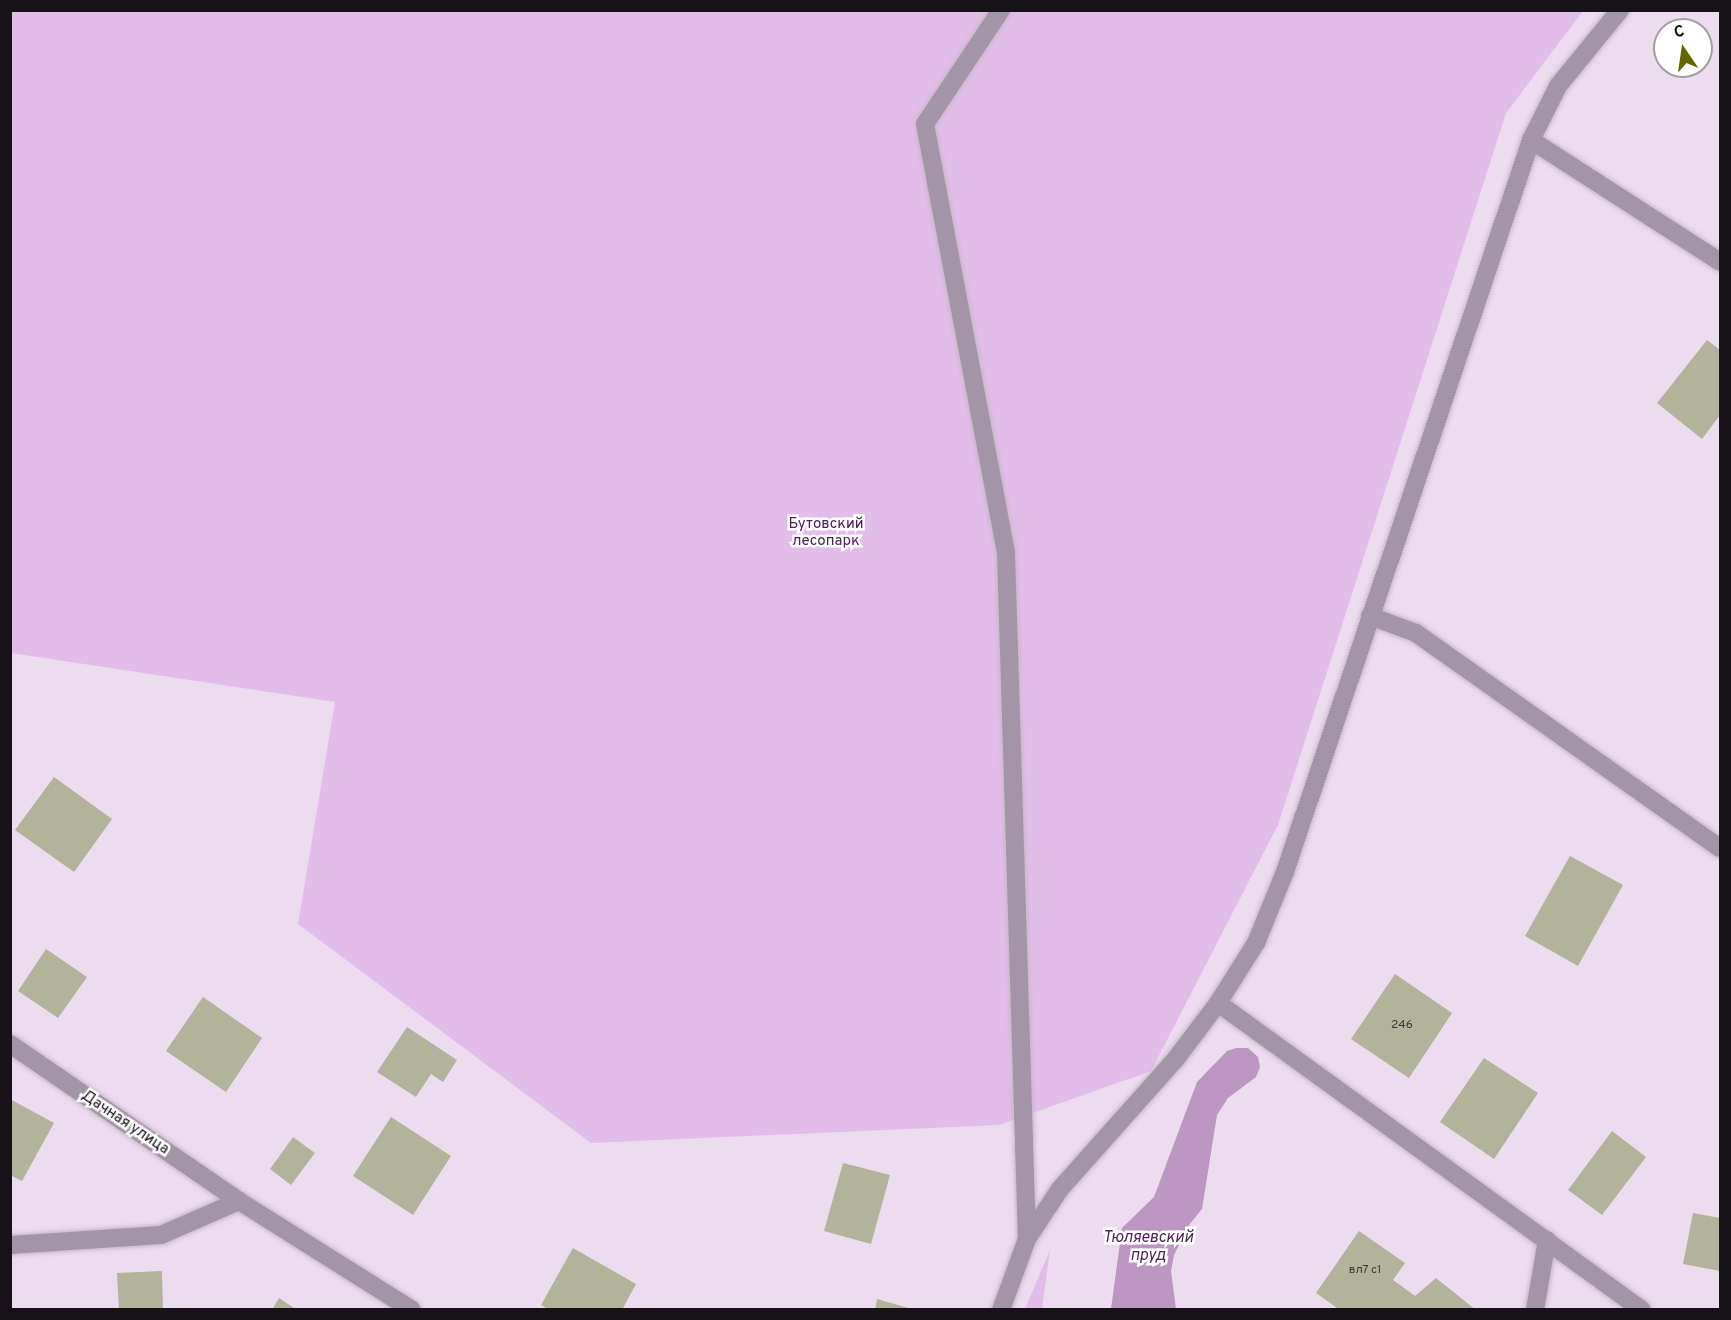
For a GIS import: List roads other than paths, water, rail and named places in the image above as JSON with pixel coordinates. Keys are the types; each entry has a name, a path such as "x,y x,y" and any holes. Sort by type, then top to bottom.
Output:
{"street":[{"path":"1001,10 925,124 1006,553 1027,1239"},
{"path":"1001,1310 1027,1239 1060,1189 1175,1060 1218,1003 1256,943 1285,872 1531,140 1558,86 1620,10"},
{"path":"1531,140 1720,262"},
{"path":"1370,616 1416,633 1720,848"},
{"path":"1218,1003 1642,1310"},
{"name":"Дачная улица","path":"10,1044 239,1201 412,1310"},
{"path":"10,1245 161,1235 239,1201"},
{"path":"1535,1310 1547,1240"}],"water":[{"name":"Тюляевский пруд","path":"1248,1048 1258,1057 1260,1067 1256,1077 1228,1098 1217,1115 1202,1209 1189,1225 1174,1255 1171,1271 1176,1309 1111,1309 1122,1228 1154,1197 1197,1082 1227,1051"}],"park label":[{"name":"Бутовский лесопарк","path":"826,532"}]}
